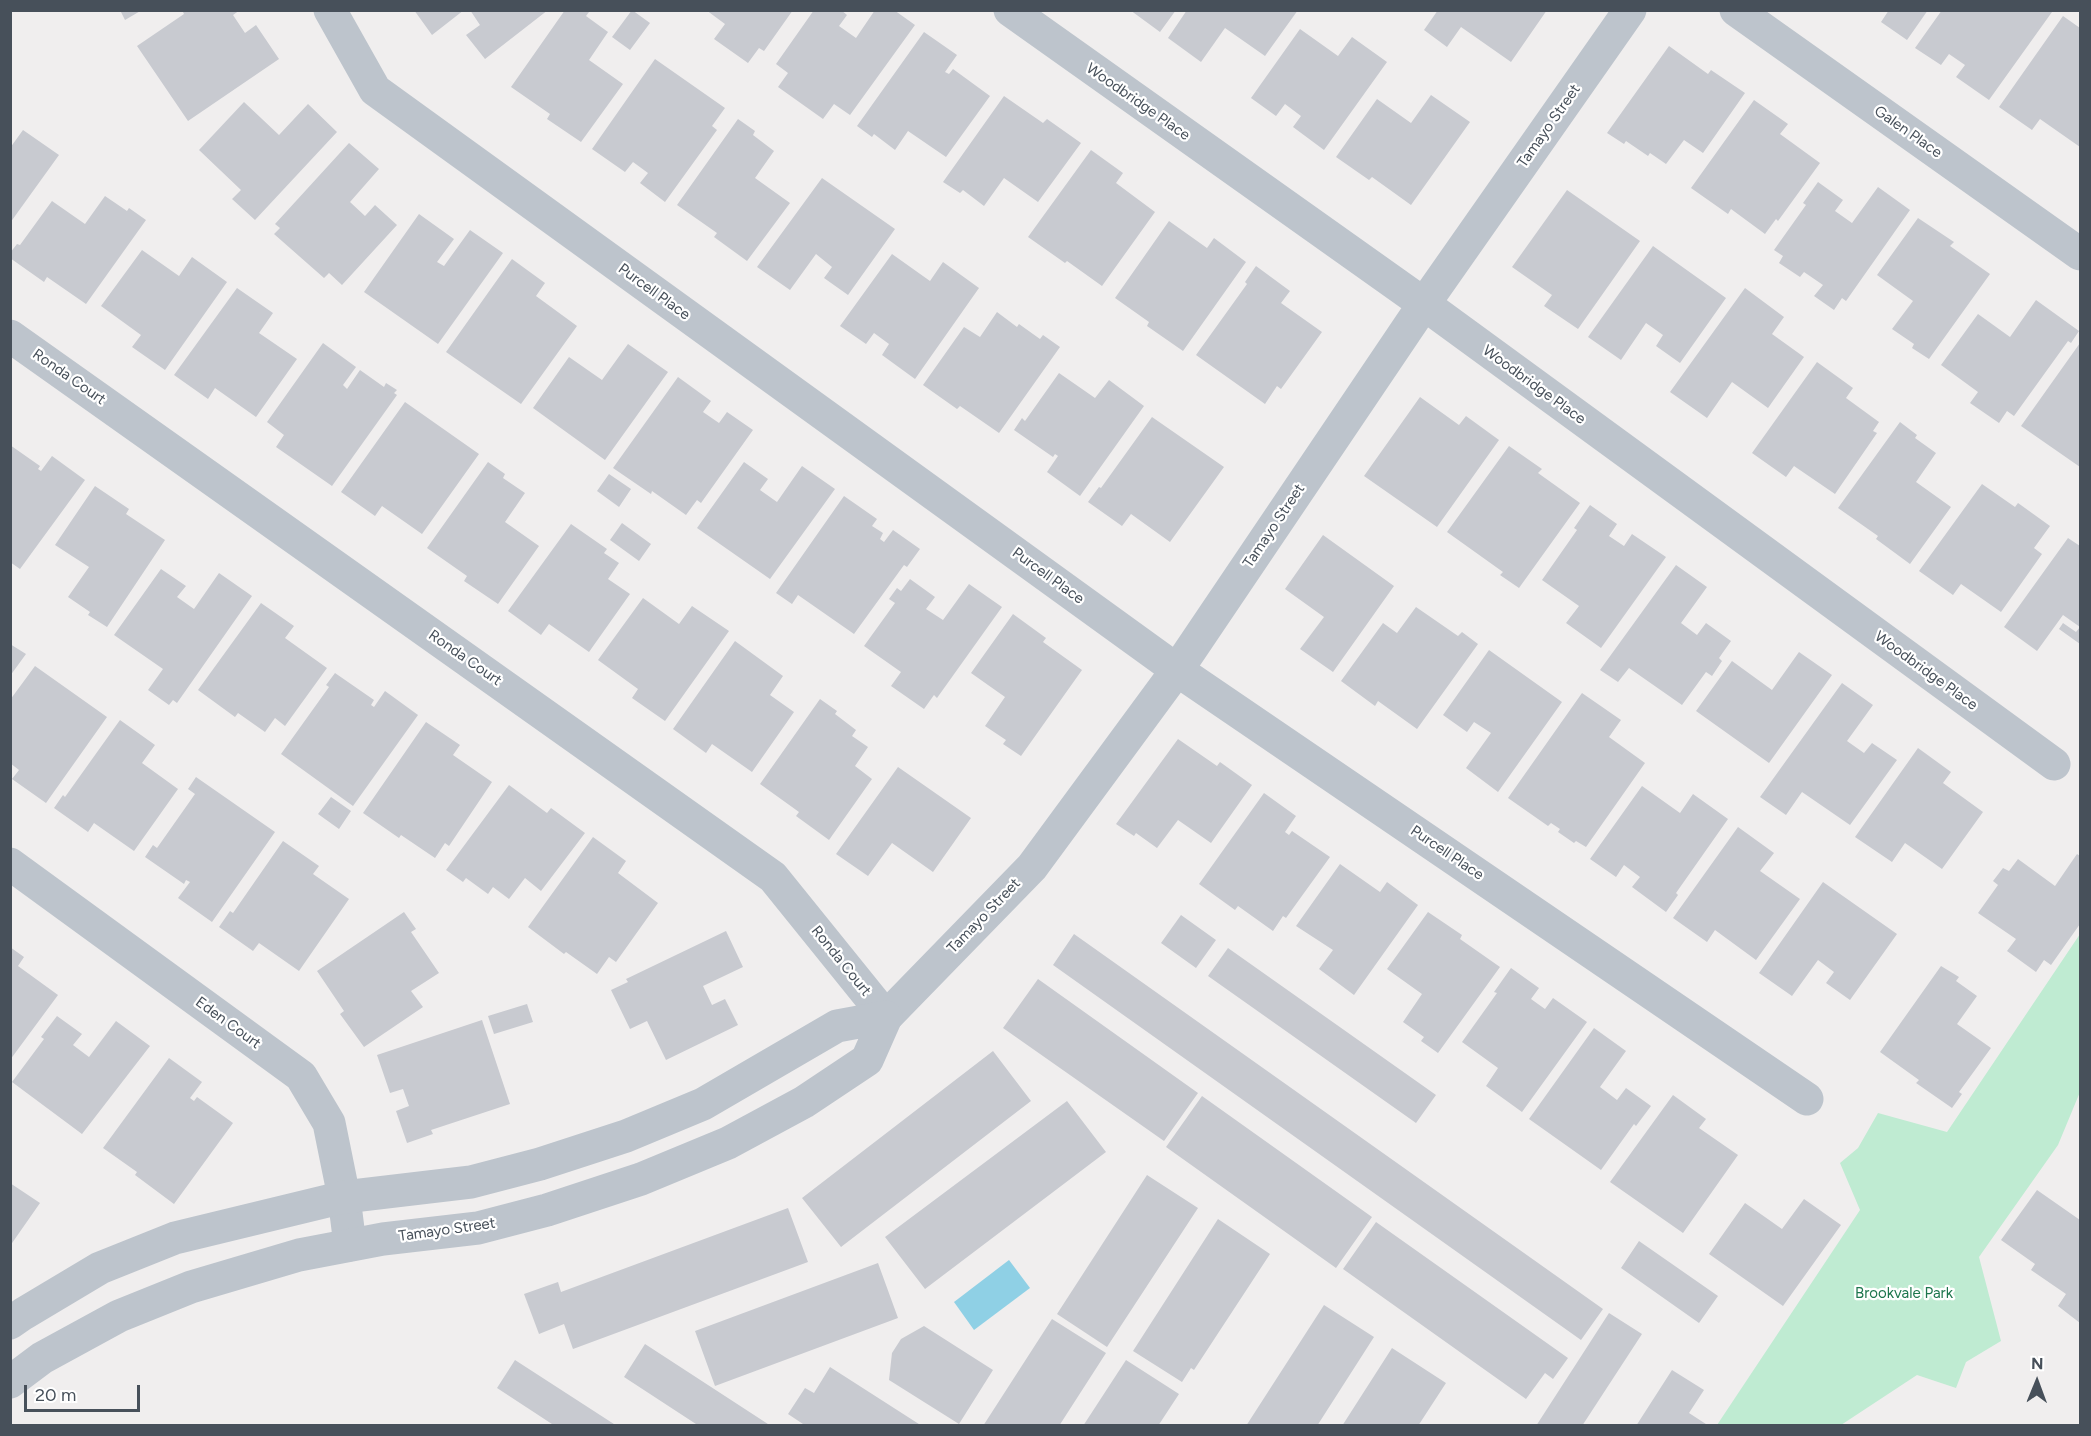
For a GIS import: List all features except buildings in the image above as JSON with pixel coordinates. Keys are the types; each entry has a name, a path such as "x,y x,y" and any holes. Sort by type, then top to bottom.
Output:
{"street":[{"name":"Purcell Place","path":"330,10 375,90 1177,670 1807,1099"},
{"name":"Woodbridge Place","path":"1010,10 1424,304 2054,764"},
{"name":"Tamayo Street","path":"10,1382 42,1358 119,1316 191,1287 298,1255 383,1239 478,1228 547,1210 641,1179 728,1143 804,1102 867,1060 886,1017 1032,867 1177,670 1424,304 1630,10"},
{"name":"Galen Place","path":"1736,10 2080,254"},
{"name":"Ronda Court","path":"10,336 773,877 886,1017"},
{"name":"Eden Court","path":"10,864 301,1076 329,1123 344,1197 350,1245"},
{"path":"10,1323 100,1268 175,1238 344,1197 471,1182 540,1164 626,1136 703,1104 837,1026 886,1017"}],"green space":[{"name":"Brookvale Park","path":"2080,934 2080,1092 2058,1145 1979,1257 2001,1341 1966,1362 1956,1388 1917,1375 1841,1425 1717,1425 1860,1210 1840,1163 1858,1148 1878,1113 1947,1132"}],"water":[{"path":"1009,1260 1030,1288 974,1330 954,1302"}]}
